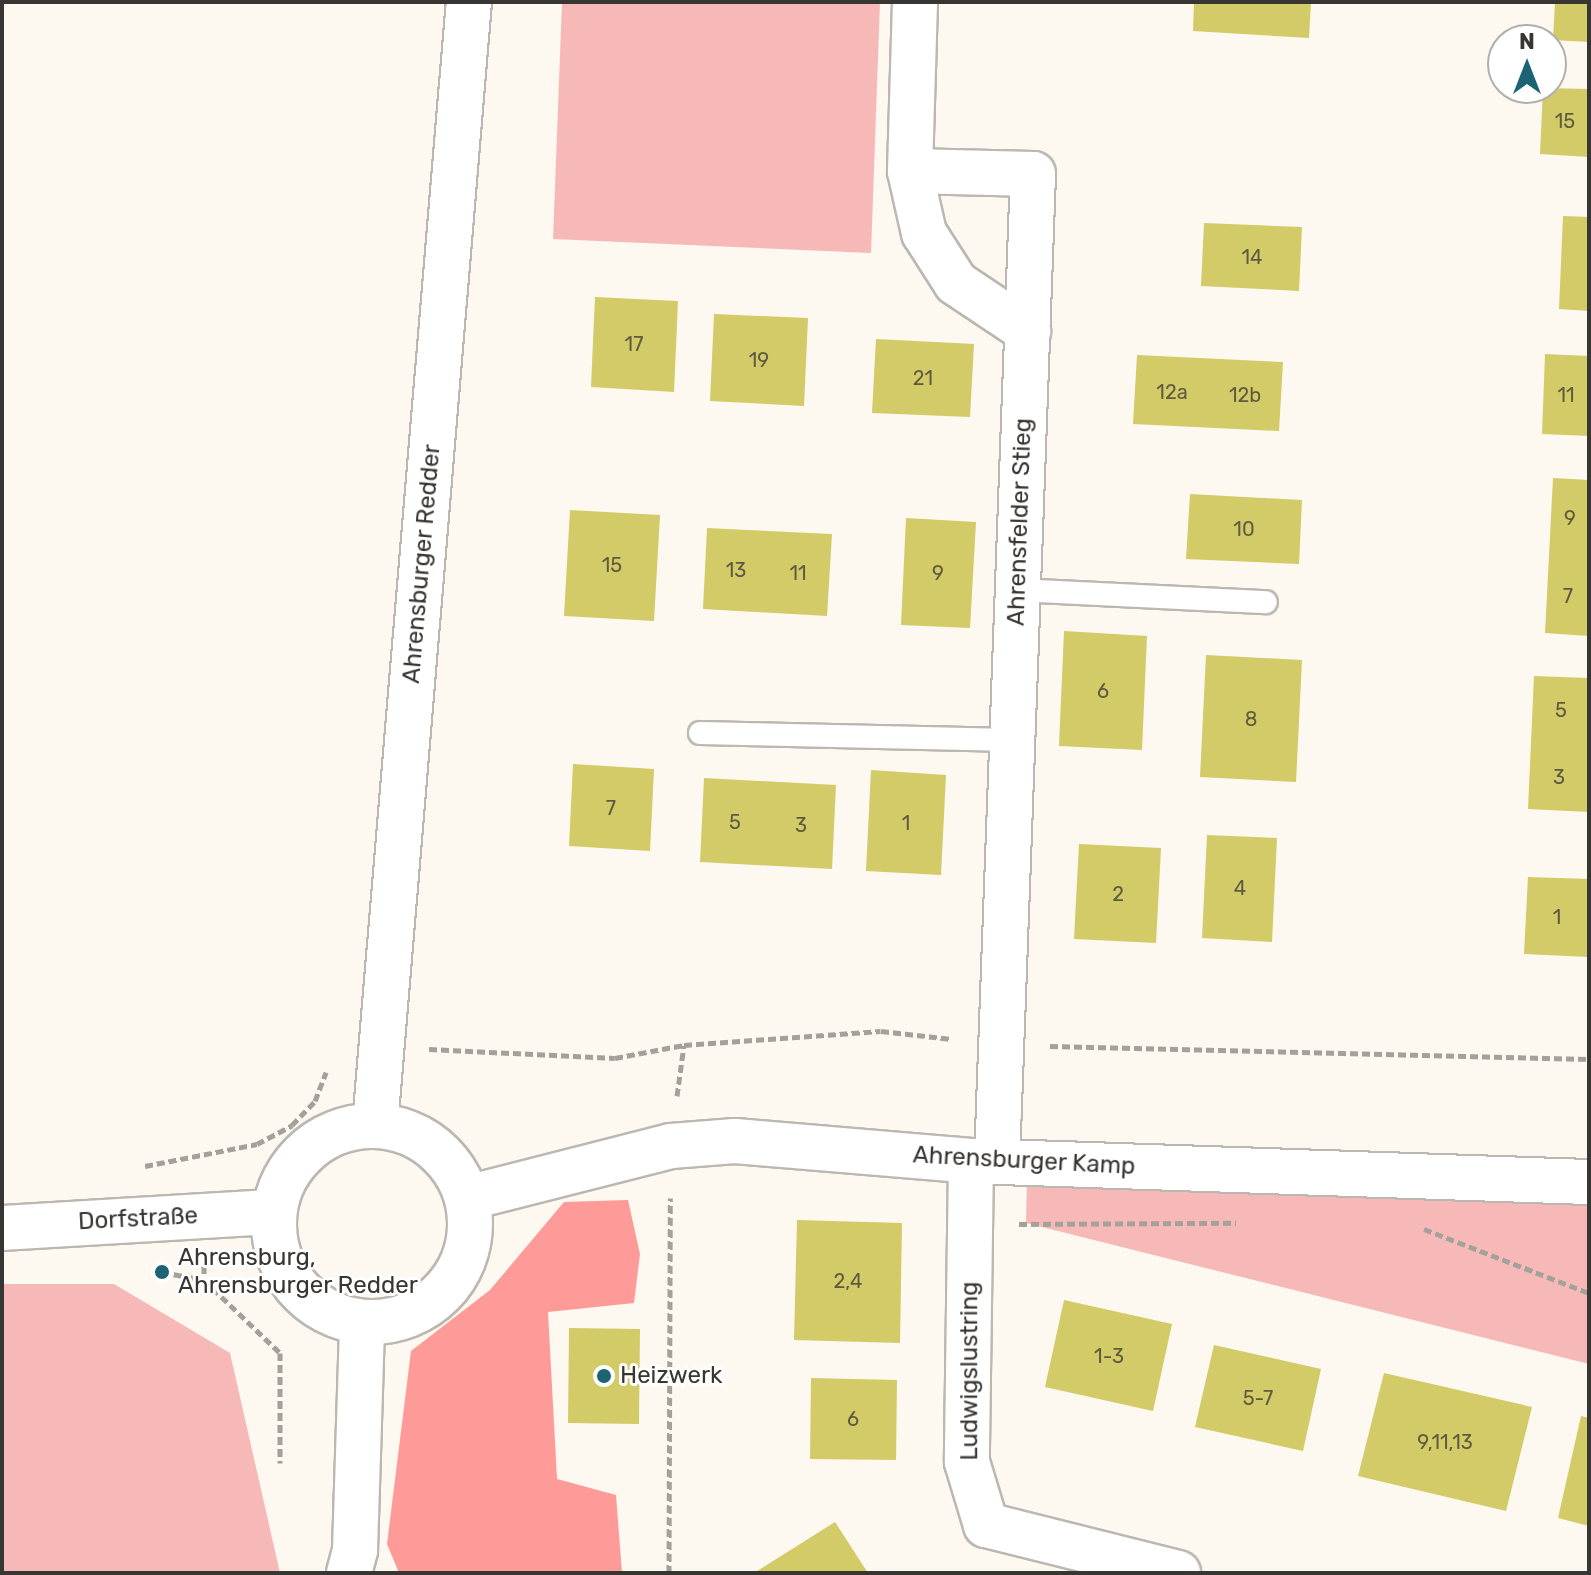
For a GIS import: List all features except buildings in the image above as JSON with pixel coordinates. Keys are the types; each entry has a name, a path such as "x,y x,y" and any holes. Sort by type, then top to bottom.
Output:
{"street":[{"name":"Ahrensburger Redder","path":"375,1125 469,2"},
{"path":"915,2 910,171 924,233 956,283 1028,331"},
{"name":"Ahrensfelder Stieg","path":"910,171 1033,174 1012,740 984,1161"},
{"path":"375,1125 432,1146 467,1198 470,1229 447,1288 423,1308 362,1323 324,1310 294,1285 276,1251 274,1212 282,1184 319,1140 375,1125"},
{"name":"Ahrensburger Kamp","path":"467,1198 671,1146 735,1141 984,1161 1589,1182"},
{"name":"Ludwigslustring","path":"984,1161 970,1231 967,1462 986,1525 1178,1573"},
{"name":"Dorfstraße","path":"2,1228 274,1212"},
{"path":"353,1565 362,1323"}],"lane":[{"path":"1018,590 1266,602"},
{"path":"700,733 1012,740"}],"path":[{"path":"139,1167 257,1144 292,1125 315,1101 331,1045 382,1047"},
{"path":"669,1573 671,1146"},
{"path":"200,1157 204,1280"},
{"path":"970,1231 1070,1221 1254,1222"},
{"path":"1408,1224 1589,1293"},
{"path":"162,1272 204,1280 280,1353 280,1463"}],"shaded area":[{"path":"562,2 880,2 871,253 553,239"},
{"path":"1027,1179 1589,1202 1589,1364 1026,1223"},
{"path":"628,1200 640,1254 634,1303 548,1312 557,1479 616,1495 622,1573 399,1573 387,1544 411,1351 490,1290 564,1202"},
{"path":"2,1284 114,1284 230,1353 280,1573 2,1573"}],"place":[{"name":"Ahrensburg, Ahrensburger Redder","path":"162,1272"},
{"name":"Heizwerk","path":"604,1376"}]}
